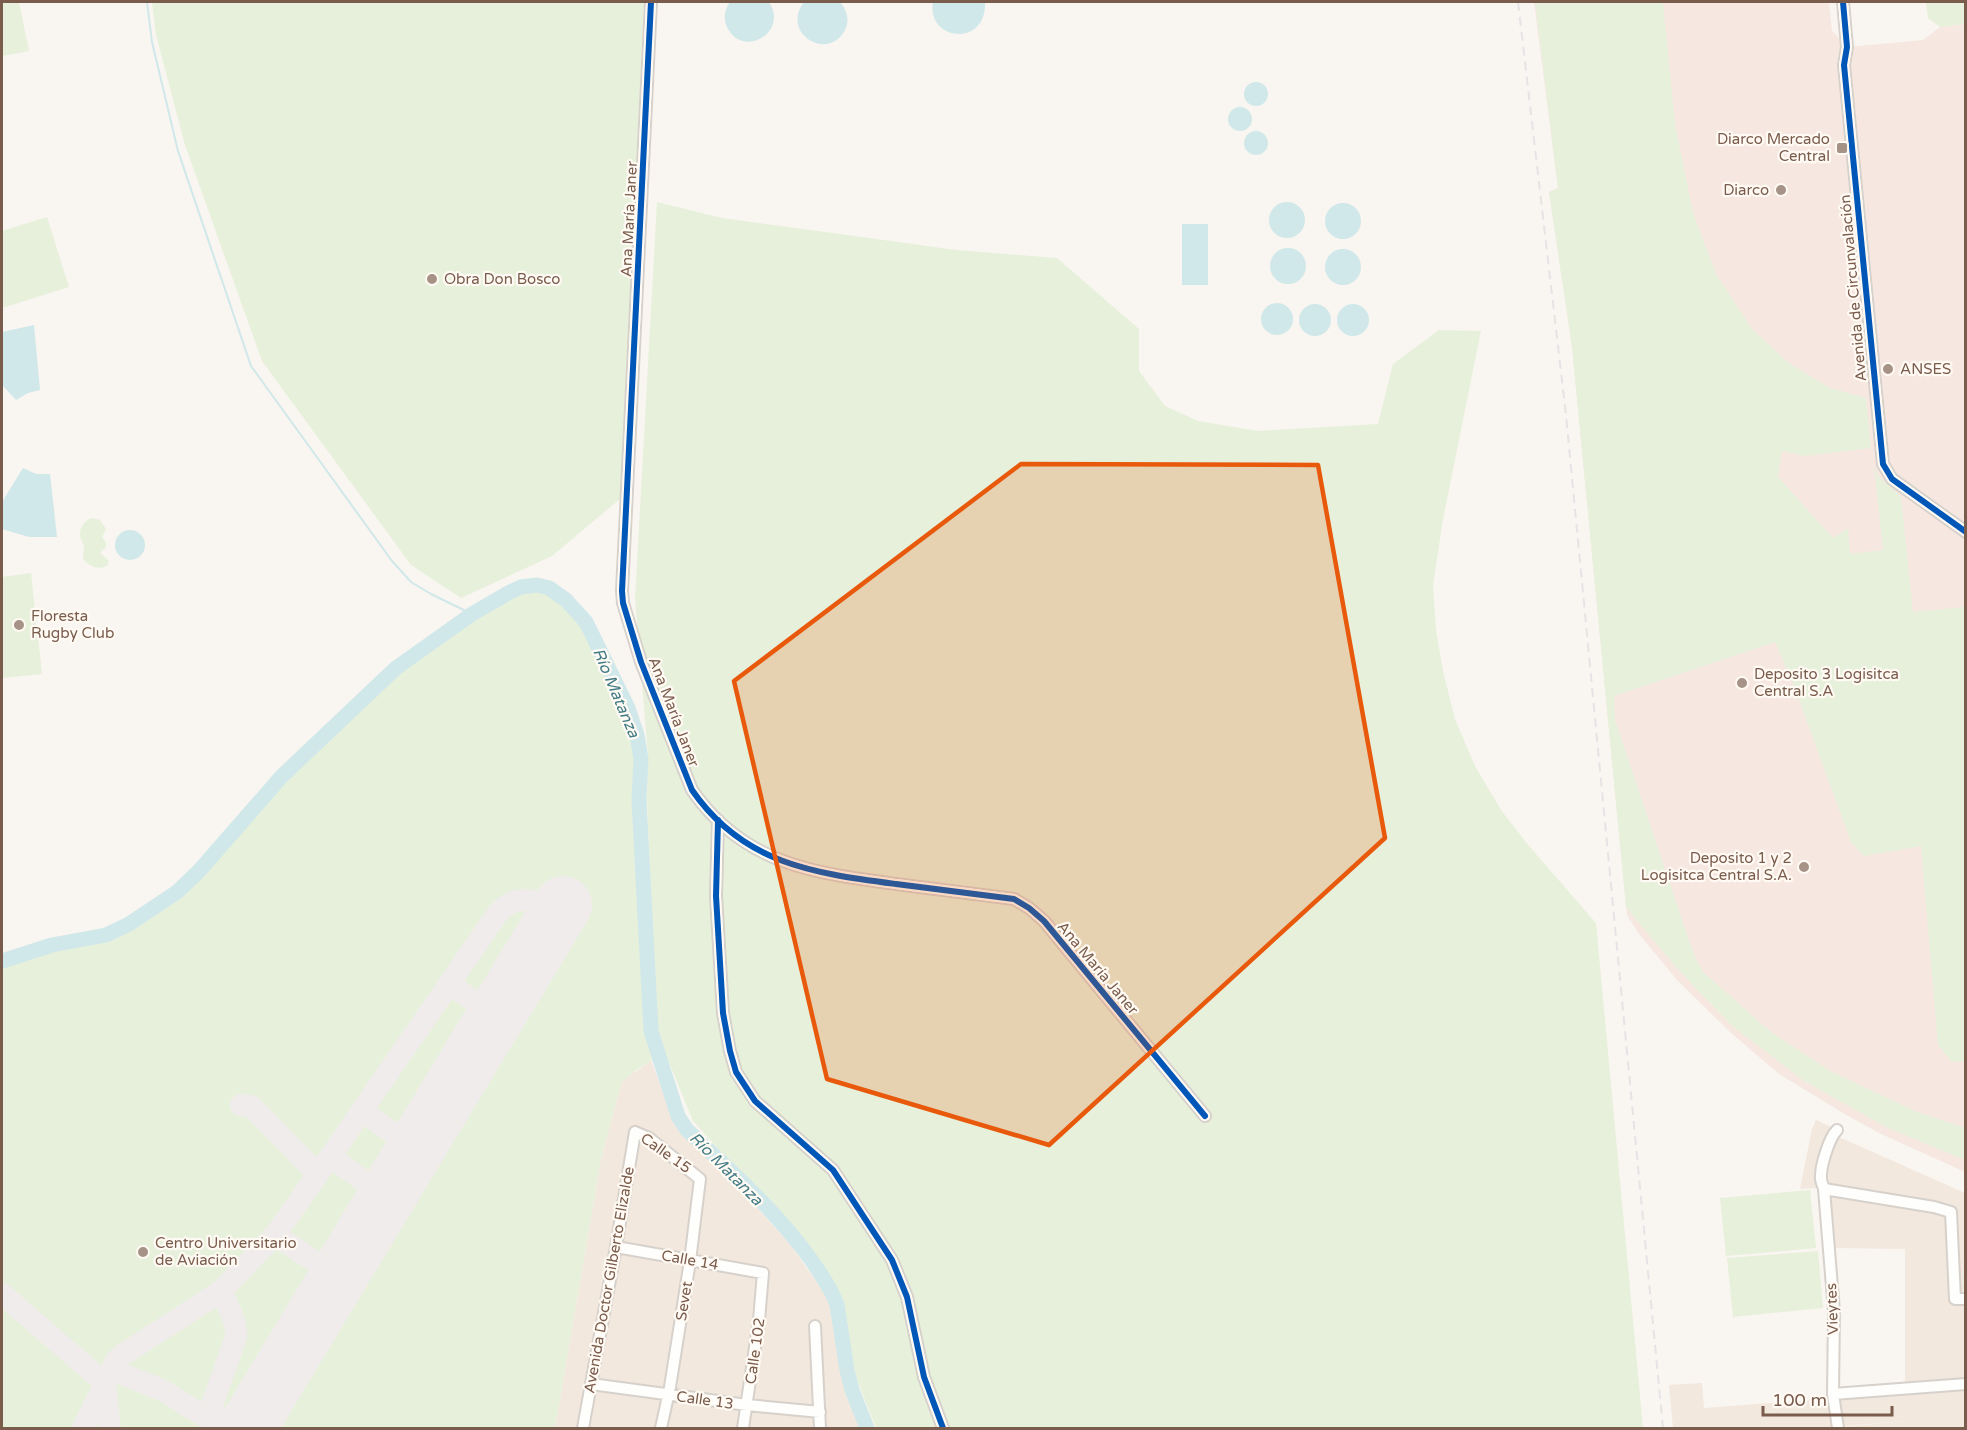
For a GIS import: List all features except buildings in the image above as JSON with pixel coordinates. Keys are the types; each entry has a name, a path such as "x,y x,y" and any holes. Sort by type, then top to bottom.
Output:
{"street":[{"name":"Ana María Janer","path":"651,2 622,603 642,663 692,790 718,820 741,841 794,866 829,875 1014,899 1029,908 1044,921 1205,1116"},
{"name":"Avenida de Circunvalación","path":"1843,2 1847,47 1844,65 1882,464 1892,479 1965,532"},
{"path":"718,820 716,896 723,1012 736,1072 755,1101 833,1170 892,1260 907,1297 924,1377 943,1428"},
{"name":"Vieytes","path":"1837,1130 1833,1134 1825,1155 1821,1178 1824,1189 1834,1311 1833,1394 1838,1428"},
{"name":"Calle 15","path":"635,1132 649,1138 696,1174"},
{"name":"Avenida Doctor Gilberto Elizalde","path":"583,1428 635,1132"},
{"name":"Sevet","path":"661,1428 690,1261 700,1182 696,1174"},
{"path":"1824,1189 1934,1207 1951,1212 1955,1299 1965,1299"},
{"name":"Calle 14","path":"616,1247 763,1273"},
{"name":"Calle 102","path":"743,1428 759,1320 763,1273"},
{"path":"815,1326 820,1428"},
{"name":"Calle 13","path":"591,1384 747,1405 820,1412"},
{"path":"1833,1394 1965,1384"}],"highlighted area":[{"path":"1021,464 1318,465 1385,838 1049,1145 827,1079 734,681"}],"shaded area":[{"path":"1534,2 1829,2 1832,31 1848,47 1923,40 1940,27 1965,24 1965,1172 1881,1134 1779,1074 1731,1033 1677,980 1639,934 1627,915 1572,347 1549,192 1558,188"},
{"path":"651,1060 674,1122 789,1243 828,1298 847,1398 860,1428 555,1428 601,1159 621,1084 627,1076"},
{"path":"1816,1120 1831,1127 1830,1133 1965,1193 1965,1428 1831,1428 1906,1421 1819,1428 1673,1428 1669,1385 1702,1383 1704,1408 1905,1393 1905,1249 1832,1248 1827,1195 1817,1188 1800,1189 1812,1129"}],"green space":[{"path":"2,2 19,2 29,51 2,56"},
{"name":"Obra Don Bosco","path":"152,2 644,2 620,499 552,556 461,598 411,565 262,361 185,145 156,35"},
{"path":"1535,2 1663,2 1675,124 1693,213 1716,274 1752,329 1789,363 1830,388 1866,398 1871,448 1805,456 1782,451 1778,477 1833,538 1848,528 1850,554 1883,550 1874,467 1879,477 1901,497 1913,612 1965,607 1965,1061 1952,1062 1938,1045 1921,846 1864,856 1851,842 1794,686 1775,642 1614,696 1615,720 1694,955 1703,972 1771,1032 1830,1071 1917,1112 1965,1128 1965,1160 1886,1127 1804,1081 1730,1024 1674,965 1626,907 1572,347 1549,192 1558,188"},
{"path":"1926,2 1965,2 1965,24 1940,27 1928,18"},
{"path":"657,202 722,218 956,250 1057,258 1139,329 1139,371 1165,406 1198,421 1258,431 1378,424 1393,364 1439,330 1481,331 1443,519 1433,586 1436,630 1455,719 1475,766 1501,810 1596,923 1643,1428 876,1428 857,1380 839,1295 800,1239 693,1121 657,1033 647,800 648,756 635,599"},
{"path":"47,217 69,287 2,308 2,231"},
{"path":"92,518 100,520 106,529 102,537 106,542 106,547 100,553 109,561 107,566 100,568 94,567 83,559 84,545 80,537 80,530 84,523"},
{"name":"Floresta Rugby Club","path":"31,573 42,674 2,678 2,577"},
{"path":"537,585 549,588 566,600 586,622 628,708 637,735 641,759 639,800 651,1031 659,1054 621,1084 601,1159 555,1428 2,1428 2,961 52,945 106,935 129,924 177,892 199,871 282,776 396,668 472,614 521,587"},
{"path":"1810,1190 1816,1248 1726,1256 1720,1198"},
{"path":"1818,1251 1823,1308 1733,1317 1727,1258"}],"water":[{"path":"730,2 769,2 774,13 769,31 762,38 753,41 744,41 735,37 725,22 725,12"},
{"path":"804,2 841,3 848,19 845,30 838,39 828,44 819,44 802,33 798,24 798,14"},
{"path":"933,2 985,2 983,17 977,27 968,32 957,34 947,31 938,25 933,15"},
{"path":"1256,82 1264,86 1268,94 1264,102 1256,106 1248,102 1244,94 1248,86"},
{"path":"1240,107 1248,111 1252,119 1248,127 1240,131 1232,127 1228,119 1232,111"},
{"path":"1256,131 1264,135 1268,143 1264,151 1256,155 1248,151 1244,143 1248,135"},
{"path":"1287,202 1300,207 1305,220 1300,233 1287,238 1274,233 1269,220 1274,207"},
{"path":"1343,203 1356,208 1361,221 1356,234 1343,239 1330,234 1325,221 1330,208"},
{"path":"1182,224 1208,224 1208,285 1182,285"},
{"path":"1288,248 1301,253 1306,266 1301,279 1288,284 1275,279 1270,266 1275,253"},
{"path":"1343,249 1356,254 1361,267 1356,280 1343,285 1330,280 1325,267 1330,254"},
{"path":"1277,303 1288,308 1293,319 1288,330 1277,335 1266,330 1261,319 1266,308"},
{"path":"1315,304 1326,309 1331,320 1326,331 1315,336 1304,331 1299,320 1304,309"},
{"path":"1353,304 1364,309 1369,320 1364,331 1353,336 1342,331 1337,320 1342,309"},
{"path":"34,325 40,390 28,393 16,400 2,385 2,332"},
{"path":"23,468 36,474 50,474 57,537 29,537 2,529 2,502"},
{"path":"130,530 141,534 145,545 141,556 130,560 119,556 115,545 119,534"}],"waterway":[{"path":"147,2 152,42 178,151 251,366 392,561 411,582 472,614"},
{"name":"Río Matanza","path":"2,961 52,945 106,935 129,924 177,892 199,871 282,776 396,668 472,614 510,592 521,587 537,585 549,588 566,600 586,622 628,708 637,735 641,759 639,800 651,1031 678,1116 687,1130 784,1226 826,1282 837,1305 847,1370 867,1428"}],"taxiway":[{"path":"387,1197 330,1157 498,913 505,906 520,900 535,902 559,913"},
{"path":"449,984 496,1016"},
{"path":"241,1105 251,1106 318,1174"},
{"path":"362,1111 416,1149"},
{"path":"83,1428 116,1361 221,1291 275,1235 330,1157"},
{"path":"275,1235 338,1277"},
{"path":"215,1428 213,1402 236,1337 234,1319 221,1291"},
{"path":"2,1294 105,1383 110,1428"},
{"path":"112,1370 162,1390 214,1422"}],"runway":[{"path":"247,1428 563,905"}],"railway":[{"path":"1518,2 1566,415 1663,1428"}],"cycle path":[{"path":"651,2 622,591 623,603 641,662 692,790 712,815 734,834 782,861 836,875 1014,899 1029,908 1044,921 1205,1116"},
{"path":"1843,2 1847,47 1844,65 1883,464 1892,479 1966,532"},
{"path":"718,820 716,896 723,1013 736,1072 755,1101 833,1170 892,1260 907,1297 924,1377 943,1428"}],"place":[{"name":"Diarco Mercado Central","path":"1842,148"},
{"name":"Diarco","path":"1781,190"},
{"name":"Obra Don Bosco","path":"432,279"},
{"name":"ANSES","path":"1888,369"},
{"name":"Floresta Rugby Club","path":"19,625"},
{"name":"Deposito 3 Logisitca Central S.A","path":"1742,683"},
{"name":"Deposito 1 y 2 Logisitca Central S.A.","path":"1804,867"},
{"name":"Centro Universitario de Aviación","path":"143,1252"}]}
